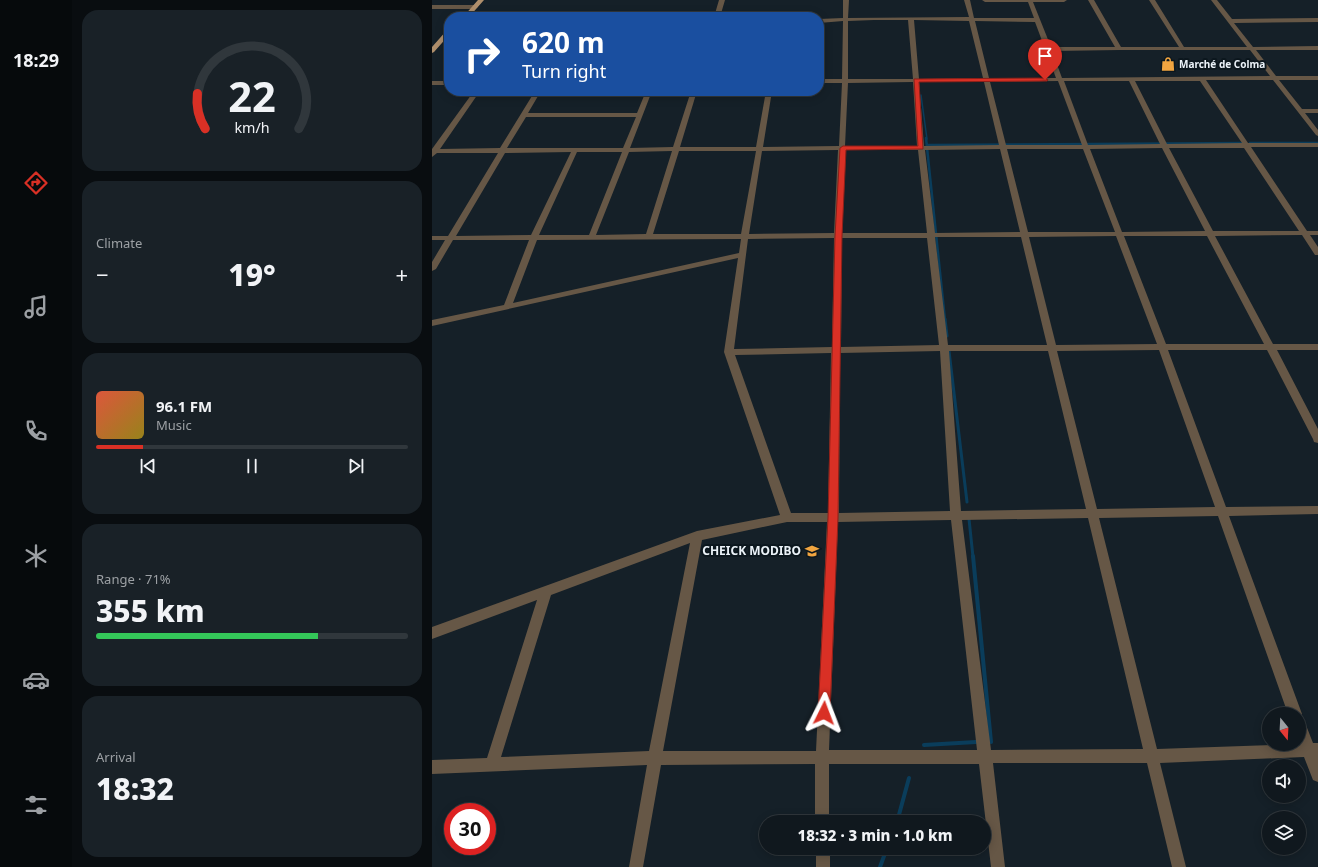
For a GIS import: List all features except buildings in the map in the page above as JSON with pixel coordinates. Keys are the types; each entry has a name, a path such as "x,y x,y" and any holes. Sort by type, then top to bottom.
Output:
{"main road":[{"path":"466,12 473,4 481,0"},
{"path":"432,51 444,37"},
{"path":"432,57 444,43"}],"street":[{"path":"718,12 722,0"},
{"path":"822,815 822,758 833,518 838,236 843,148 846,0"},
{"path":"967,0 1179,867"},
{"path":"985,0 1064,0"},
{"path":"1091,0 1119,49"},
{"path":"1152,0 1184,48"},
{"path":"1214,0 1318,134"},
{"path":"1030,1 1050,50 1118,234 1163,348 1292,707"},
{"path":"432,7 473,4"},
{"path":"911,18 921,148 944,348 956,514 998,867"},
{"path":"824,20 911,18 1038,20"},
{"path":"1230,21 1318,20"},
{"path":"1050,50 1318,48"},
{"path":"824,81 1318,78"},
{"path":"1130,79 1209,233 1272,347 1318,439"},
{"path":"1202,79 1318,253"},
{"path":"432,83 444,83"},
{"path":"433,152 473,96"},
{"path":"432,269 535,96"},
{"path":"592,236 647,96"},
{"path":"649,236 692,96"},
{"path":"768,96 745,235 729,352 787,518"},
{"path":"1300,111 1318,111"},
{"path":"523,115 639,115"},
{"path":"433,152 503,150 1318,145"},
{"path":"507,307 534,237 575,150"},
{"path":"432,238 745,235 838,236 932,234 1318,233"},
{"path":"432,323 742,255"},
{"path":"729,352 944,348 1318,347"},
{"path":"432,633 697,536 787,518 956,514 1318,510"},
{"path":"636,867 697,536"},
{"path":"492,764 546,591"},
{"path":"1306,738 1313,750 1318,776"},
{"path":"432,767 655,758 1152,756 1313,750"},
{"path":"822,855 823,867"}],"waterway":[{"path":"921,95 927,139"},
{"path":"926,138 945,320"},
{"path":"928,145 1244,143"},
{"path":"1250,143 1318,143"},
{"path":"945,319 947,336"},
{"path":"949,351 967,502"},
{"path":"969,519 973,557"},
{"path":"973,556 991,742"},
{"path":"924,745 976,742"},
{"path":"899,815 909,778"},
{"path":"880,867 884,855"}],"place":[{"name":"Marché de Colma","path":"1168,64"},
{"name":"CHEICK MODIBO","path":"812,551"}],"route":[{"path":"824,713 833,518 838,236 843,148 921,148 916,80 1045,80"}]}
